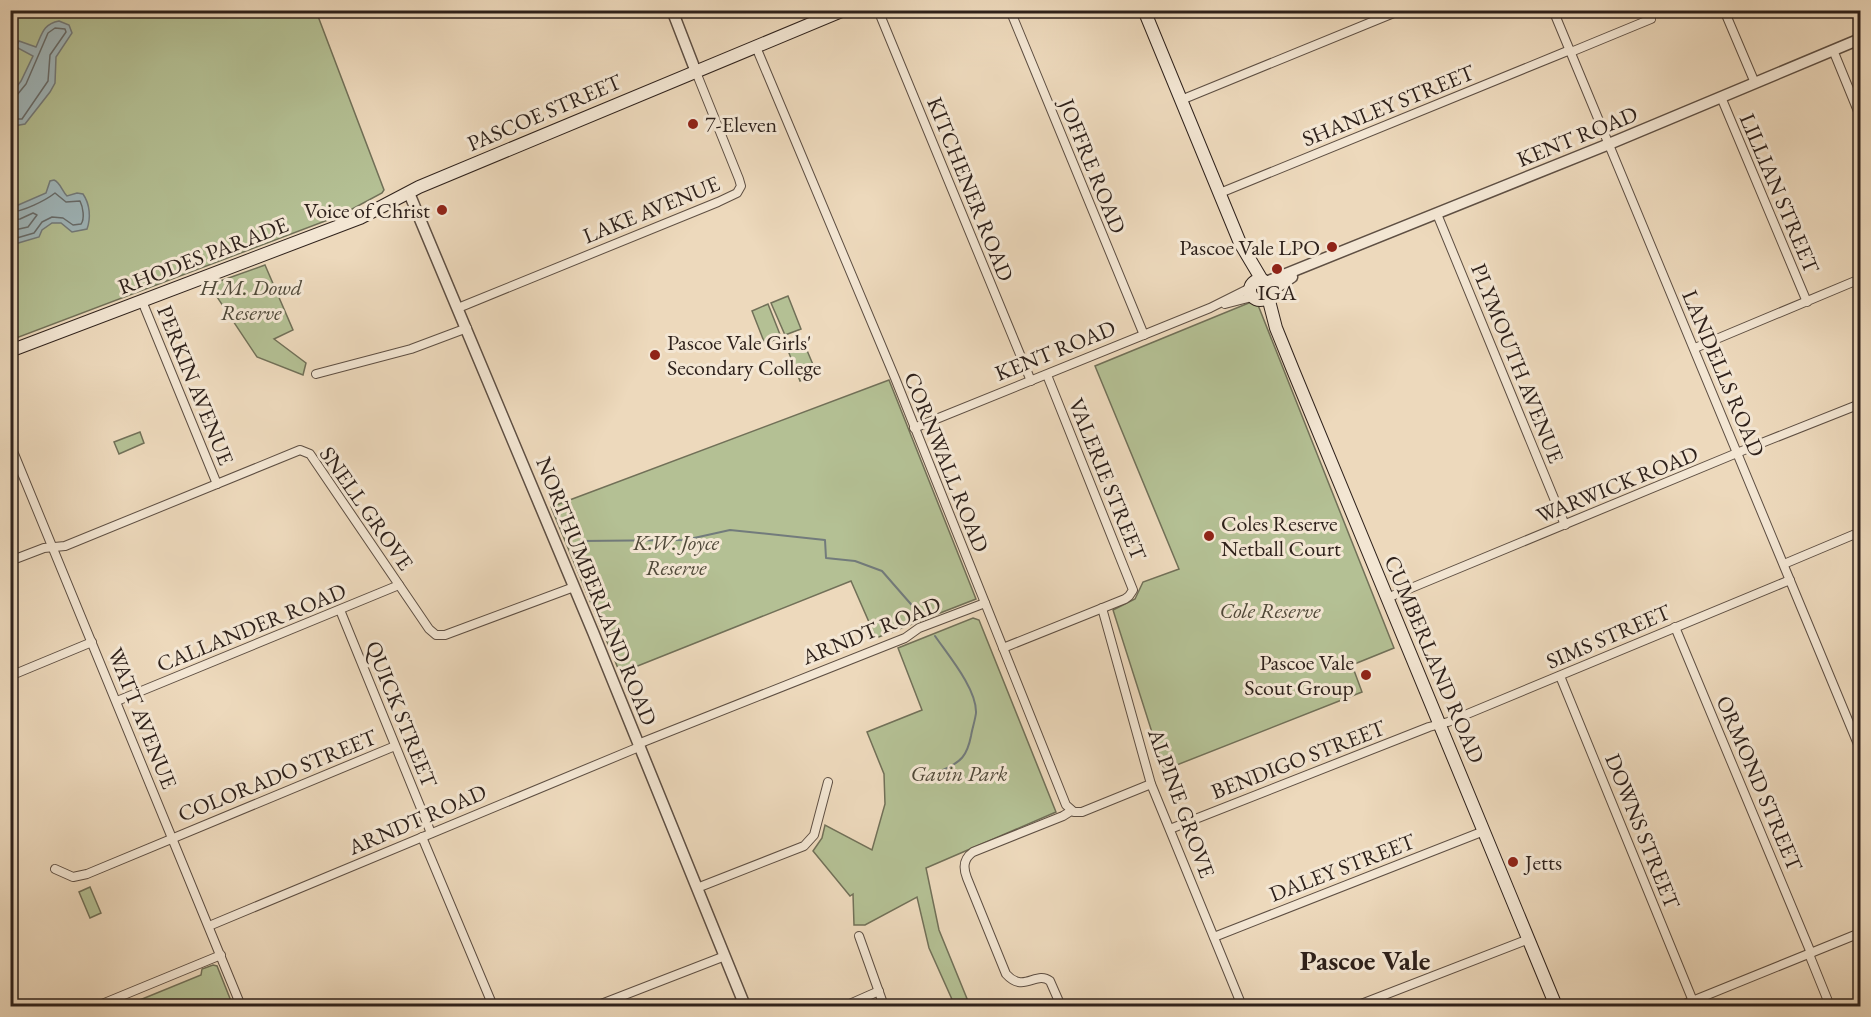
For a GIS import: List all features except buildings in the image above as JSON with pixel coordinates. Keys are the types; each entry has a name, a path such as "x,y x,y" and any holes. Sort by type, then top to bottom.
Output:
{"main road":[{"name":"PASCOE STREET","path":"409,193 844,10"},
{"name":"CUMBERLAND ROAD","path":"1144,10 1556,1006"},
{"name":"RHODES PARADE","path":"10,351 360,218 409,193"}],"street":[{"path":"672,10 696,72"},
{"name":"KITCHENER ROAD","path":"878,10 1031,381"},
{"name":"JOFFRE ROAD","path":"1010,10 1144,335"},
{"path":"1181,100 1401,10"},
{"name":"LANDELLS ROAD","path":"1553,10 1790,580 1857,731 1860,749"},
{"path":"1724,10 1755,83"},
{"name":"SHANLEY STREET","path":"1220,193 1651,20"},
{"name":"KENT ROAD","path":"914,428 1210,308 1260,290 1307,267 1860,39"},
{"name":"CORNWALL ROAD","path":"756,47 914,428 1064,801 1071,810"},
{"path":"1833,50 1860,116"},
{"name":"LAKE AVENUE","path":"458,308 737,193 741,186 739,179 696,72"},
{"name":"LILLIAN STREET","path":"1720,97 1807,302"},
{"name":"NORTHUMBERLAND ROAD","path":"409,193 467,328 745,1006"},
{"name":"PLYMOUTH AVENUE","path":"1437,214 1565,525"},
{"path":"1695,348 1860,279"},
{"name":"PERKIN AVENUE","path":"142,301 217,484"},
{"path":"316,374 411,349 467,328"},
{"name":"VALERIE STREET","path":"1047,375 1133,590 1129,596 1102,608"},
{"name":"WARWICK ROAD","path":"1388,598 1860,404"},
{"name":"WATT AVENUE","path":"10,444 241,1006"},
{"name":"SNELL GROVE","path":"10,561 44,548 65,546 297,450 310,454 433,633 440,636 574,587"},
{"path":"1784,564 1860,532"},
{"name":"SIMS STREET","path":"1440,724 1790,580"},
{"name":"CALLANDER ROAD","path":"117,701 399,585"},
{"name":"ARNDT ROAD","path":"209,926 639,746 905,638 919,628 985,603"},
{"path":"1003,648 1102,608"},
{"name":"ALPINE GROVE","path":"1102,608 1151,784 1242,1006"},
{"name":"QUICK STREET","path":"340,610 431,833"},
{"name":"ORMOND STREET","path":"1676,627 1830,1006"},
{"path":"10,676 92,642"},
{"name":"DOWNS STREET","path":"1560,676 1694,1004"},
{"name":"BENDIGO STREET","path":"1170,829 1440,724"},
{"name":"COLORADO STREET","path":"55,869 69,876 78,876 395,746"},
{"path":"697,888 804,846 814,835 828,782"},
{"path":"1061,1006 1048,978 1041,977 1020,983 1006,974 967,878 964,867 967,857 973,852 1063,816 1071,810 1077,813 1088,810 1151,784"},
{"name":"DALEY STREET","path":"1214,937 1484,831"},
{"path":"422,837 493,1006"},
{"path":"1680,1006 1694,1004 1860,933"},
{"path":"859,936 884,1006"},
{"path":"1356,1006 1529,939"},
{"path":"97,1006 221,955"},
{"path":"596,1006 725,956"},
{"path":"845,1006 879,991"}],"green space":[{"path":"11,11 316,11 384,190 341,215 11,340"},
{"name":"H.M. Dowd Reserve","path":"265,265 293,330 274,339 306,363 303,375 257,357 209,285"},
{"path":"788,296 801,329 785,335 771,303"},
{"name":"Cole Reserve","path":"1256,300 1394,648 1352,665 1362,692 1164,770 1113,610 1135,599 1143,582 1179,569 1095,366"},
{"path":"768,304 781,337 765,344 752,311"},
{"path":"803,341 817,374 800,381 787,348"},
{"name":"K.W. Joyce Reserve","path":"889,380 976,599 876,638 851,581 620,673 551,507"},
{"path":"140,432 144,443 119,454 114,442"},
{"name":"Gavin Park","path":"973,618 979,620 1056,812 926,868 939,930 970,1006 955,1006 929,948 917,897 865,925 854,925 853,894 850,896 813,851 822,838 825,825 872,850 885,804 884,774 867,732 922,710 898,648"},
{"path":"90,887 101,913 90,918 79,892"},
{"path":"217,966 233,1006 125,1006 201,975 202,969"}],"water":[{"path":"59,21 69,25 72,33 56,57 55,83 25,124 14,126 11,124 11,94 21,81 33,56 16,47 19,41 36,47 46,27"},
{"path":"54,180 67,196 83,194 89,211 87,229 72,232 61,223 52,223 42,230 39,237 15,244 11,249 11,207 46,193 50,181"}],"waterway":[{"path":"580,541 685,540 730,530 825,540 826,558 855,561 882,571 923,618"},
{"path":"935,636 967,683 976,713 965,753 959,761 943,770"}],"place":[{"name":"7-Eleven","path":"693,124"},
{"name":"Voice of Christ","path":"442,210"},
{"name":"Pascoe Vale LPO","path":"1332,247"},
{"name":"IGA","path":"1277,269"},
{"name":"Pascoe Vale Girls' Secondary College","path":"655,355"},
{"name":"Coles Reserve Netball Court","path":"1209,536"},
{"name":"Pascoe Vale Scout Group","path":"1366,675"},
{"name":"Jetts","path":"1513,862"}],"district":[{"name":"Pascoe Vale","path":"1365,960"}]}
